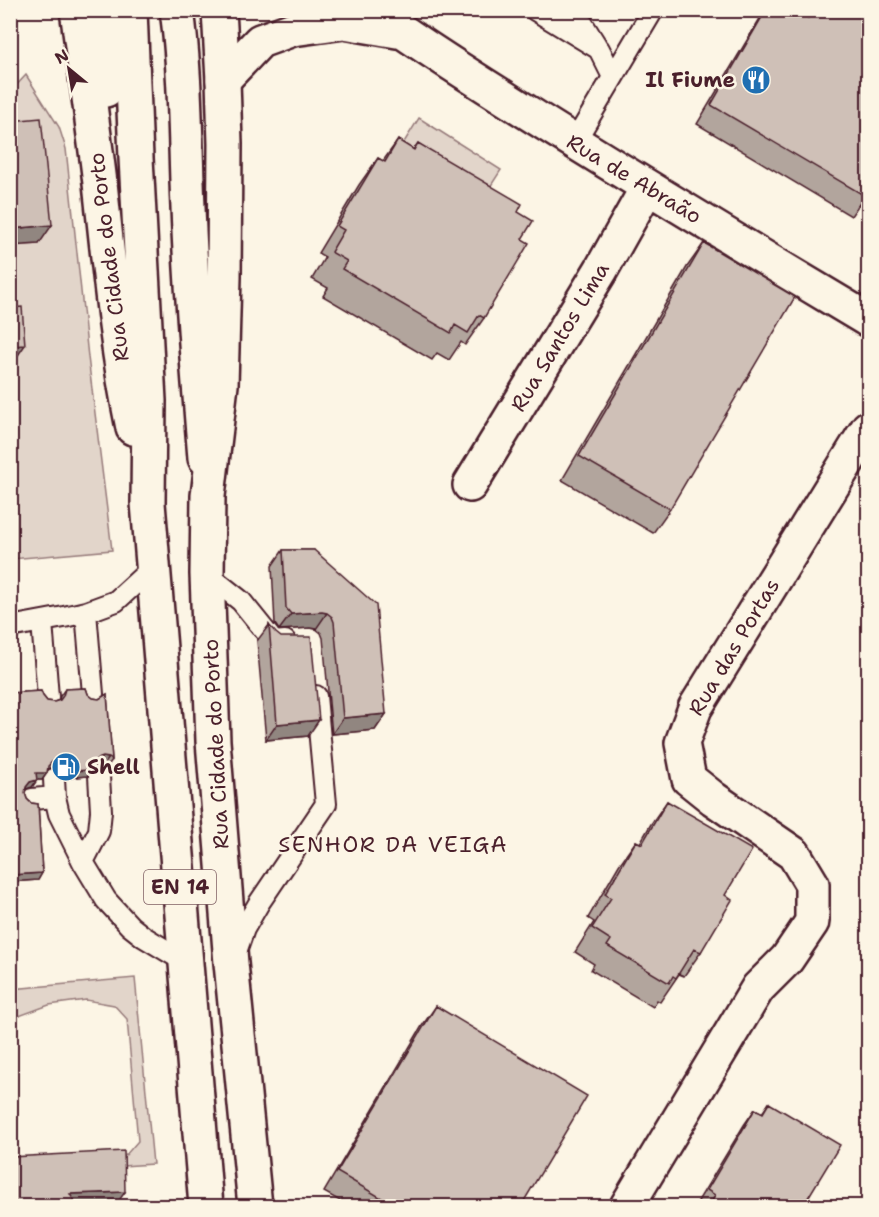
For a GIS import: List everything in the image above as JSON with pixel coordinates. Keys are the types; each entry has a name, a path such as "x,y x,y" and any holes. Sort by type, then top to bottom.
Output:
{"main road":[{"name":"Rua Cidade do Porto","path":"77,10 96,146 115,315 128,403 148,503"},
{"path":"101,10 106,90 107,10"},
{"name":"Rua Cidade do Porto","path":"130,10 149,400 148,503 206,1206"},
{"name":"Rua Cidade do Porto","path":"177,10 182,54 192,295 208,496 207,574 213,741 231,963 255,1206"},
{"name":"Rua Cidade do Porto","path":"208,496 221,385 224,278 225,166 219,10"},
{"name":"Rua de Abraão","path":"372,10 402,32 647,188 868,320"},
{"name":"Rua de Abraão","path":"223,80 260,41 293,29 344,22 402,32"},
{"name":"Rua Santos Lima","path":"470,485 601,270 647,188"},
{"name":"Rua das Portas","path":"631,1205 758,988 786,959 812,922 812,884 794,854 689,779 682,743 695,708 868,428"}],"lane":[{"path":"535,10 599,49"},
{"path":"572,10 599,49 613,78"},
{"path":"574,142 653,10"},
{"path":"10,627 86,612 116,601 153,567"},
{"path":"207,574 241,601 274,642 302,640"},
{"path":"86,612 93,694"},
{"path":"42,622 48,697"},
{"path":"231,963 244,929 259,903 326,804 314,675"},
{"path":"82,862 99,831 101,810 99,776"},
{"path":"32,799 54,788 59,814 82,862 106,900 130,926 144,937 187,963"}],"shaded area":[{"path":"26,75 59,127 66,149 88,357 112,550 11,559 11,246 39,244 11,139 11,94"},
{"path":"419,118 501,170 483,198 401,147"},
{"path":"135,978 153,1164 106,1167 125,1156 138,1141 127,1019 114,1005 86,1000 49,1005 16,1017 11,1030 11,989"}],"building":[{"path":"766,10 796,10 808,18 813,10 852,10 868,21 868,190 865,196 711,105"},
{"path":"41,118 52,225 10,229 10,121"},
{"path":"398,140 414,150 418,143 522,204 518,212 533,221 522,239 529,243 484,318 479,315 468,333 455,325 451,333 342,269 347,261 331,252 344,230 337,226 378,158 385,162"},
{"path":"704,243 795,297 670,509 579,456"},
{"path":"22,307 25,345 10,346 10,308"},
{"path":"283,550 314,550 376,605 386,714 343,718 334,622 327,613 291,614 286,608"},
{"path":"269,625 281,637 311,637 319,720 277,724"},
{"path":"86,688 88,694 93,698 99,699 107,694 112,760 103,757 93,763 92,770 71,771 65,762 58,760 48,766 47,773 36,773 37,780 30,782 25,793 31,803 38,804 42,873 10,875 10,693 41,691 47,701 54,702 60,700 65,689"},
{"path":"667,801 752,850 725,895 732,900 701,952 694,949 676,978 673,976 669,983 607,946 611,940 592,928 611,898 605,894 636,841 642,844"},
{"path":"436,1006 587,1096 521,1206 395,1206 337,1172"},
{"path":"769,1103 840,1145 803,1206 710,1205 715,1195 707,1190 755,1109 763,1113"},
{"path":"124,1151 125,1192 70,1194 77,1206 10,1206 10,1157"}],"place":[{"name":"Il Fiume","path":"756,80"},
{"name":"Shell","path":"66,767"}],"district":[{"name":"SENHOR DA VEIGA","path":"393,844"}]}
